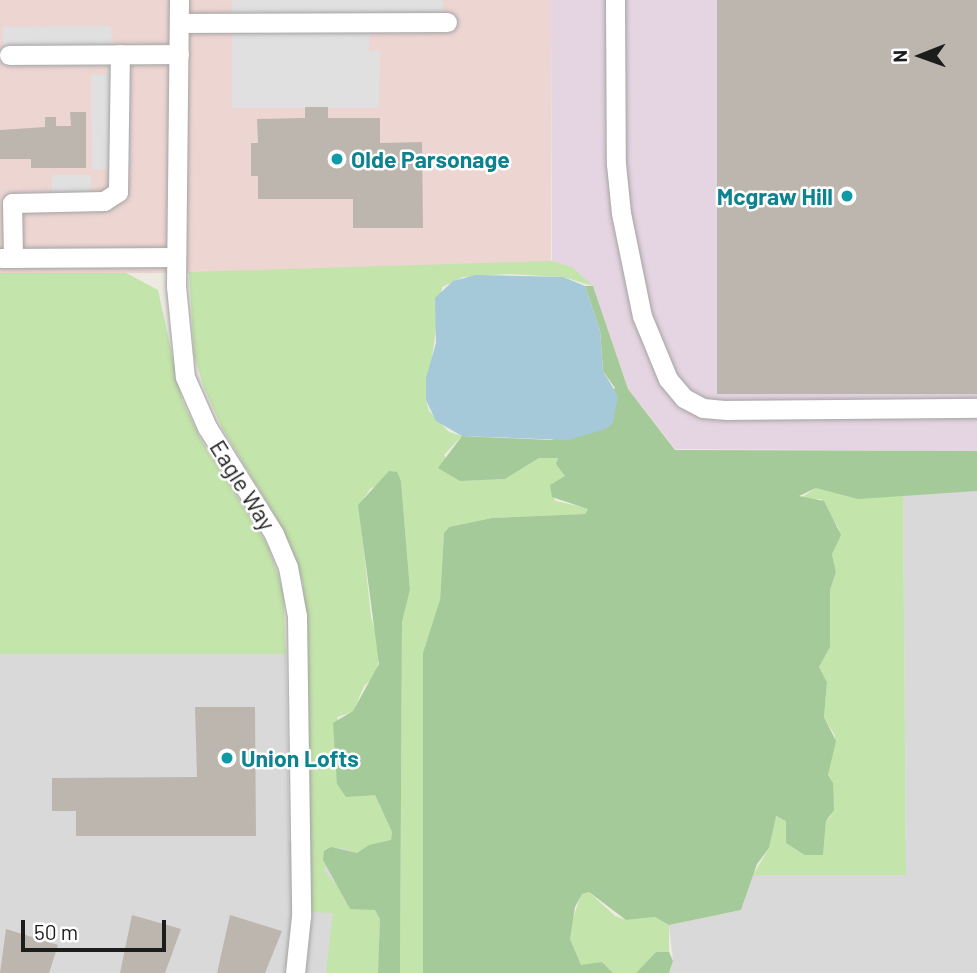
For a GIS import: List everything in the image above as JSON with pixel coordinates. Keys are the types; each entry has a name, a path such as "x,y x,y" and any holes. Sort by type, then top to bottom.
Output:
{"street":[{"name":"Eagle Way","path":"179,0 176,257 180,352 193,401 274,534 294,590 301,880 295,973"},
{"path":"615,0 616,164 621,213 642,316 668,379 684,398 703,408 727,410 977,408"},
{"path":"179,23 447,22"},
{"path":"120,54 118,192 104,201 12,203 6,258 176,257"},
{"path":"9,55 180,54"}],"shaded area":[{"path":"0,0 551,0 551,273 0,273"},
{"path":"232,0 443,0 443,32 370,33 369,51 380,51 379,108 232,108"},
{"path":"551,0 977,0 977,451 675,449 628,389 593,286 571,267 552,261"},
{"path":"111,26 112,46 130,45 130,169 92,170 91,75 107,75 107,65 3,66 3,27"},
{"path":"52,175 91,175 91,193 52,193"},
{"path":"977,491 977,973 669,973 673,961 669,925 741,910 753,875 906,875 903,494"},
{"path":"0,654 286,654 289,842 391,841 378,973 0,973"}],"green space":[{"path":"552,261 572,267 593,286 563,277 508,274 463,277 442,287 426,400 429,411 449,432 462,436 444,455 460,481 505,479 539,458 558,458 565,477 551,491 555,501 588,508 585,514 492,518 449,527 444,533 440,600 431,638 425,645 423,973 400,973 402,622 410,590 401,481 371,488 359,505 371,617 381,652 375,676 364,686 353,712 337,717 368,792 375,795 392,832 391,841 369,845 357,853 339,847 324,870 342,892 345,902 375,910 380,919 378,973 326,973 333,913 310,912 303,583 279,522 222,428 204,388 194,355 189,272"},
{"path":"0,273 126,273 158,290 182,400 200,438 268,546 283,590 286,654 0,654"},
{"path":"585,286 593,286 628,389 675,450 977,451 977,491 858,499 816,488 799,496 824,501 841,535 832,554 836,572 830,590 830,647 819,667 827,682 824,717 836,741 828,775 833,783 834,810 826,821 823,855 805,855 786,843 786,821 776,816 769,848 757,864 741,910 669,925 655,917 626,920 589,892 582,894 575,907 570,939 581,965 602,962 613,973 423,973 423,653 440,600 444,533 449,527 492,518 585,514 588,509 552,497 550,485 565,476 556,464 558,458 539,458 505,479 460,481 438,468 462,436 552,440 615,388 603,371 600,330"},
{"path":"389,471 397,472 401,481 410,590 402,622 400,973 378,973 380,919 375,910 350,909 323,860 324,851 331,847 357,853 369,845 391,840 392,832 375,795 346,797 337,784 333,723 353,711 379,664 358,505"},
{"path":"816,488 884,496 903,494 906,875 753,875 769,848 775,816 786,821 790,833 812,853 823,854 826,821 831,816 833,783 828,775 835,736 824,717 827,682 819,667 830,647 830,590 836,572 832,554 839,529 821,499 799,499"},
{"path":"589,892 615,916 626,920 655,917 669,925 669,952 656,952 636,973 613,973 602,962 581,966 570,939 581,894"},
{"path":"656,952 669,952 673,961 669,973 636,973"}],"water":[{"path":"476,275 563,277 585,286 600,330 603,371 618,396 613,423 606,429 568,440 462,436 436,421 426,400 426,378 436,343 435,298 453,281"}],"building":[{"name":"Mcgraw Hill","path":"717,0 977,0 977,394 717,394"},
{"name":"Olde Parsonage","path":"305,107 328,107 328,118 380,118 380,143 422,142 423,228 353,228 353,199 258,199 258,176 251,176 251,143 258,143 257,119 305,118"},
{"path":"70,112 86,112 86,168 31,168 31,159 0,159 0,130 45,127 45,117 56,117 56,126 71,126"},
{"name":"Union Lofts","path":"195,707 255,707 256,836 76,836 76,811 52,811 52,778 197,777"},
{"path":"132,915 181,929 165,973 120,973"},
{"path":"230,915 282,931 265,973 217,973"},
{"path":"6,929 58,945 49,973 0,973"}],"place":[{"name":"Olde Parsonage","path":"337,159"},
{"name":"Mcgraw Hill","path":"847,196"},
{"name":"Union Lofts","path":"227,758"}]}
